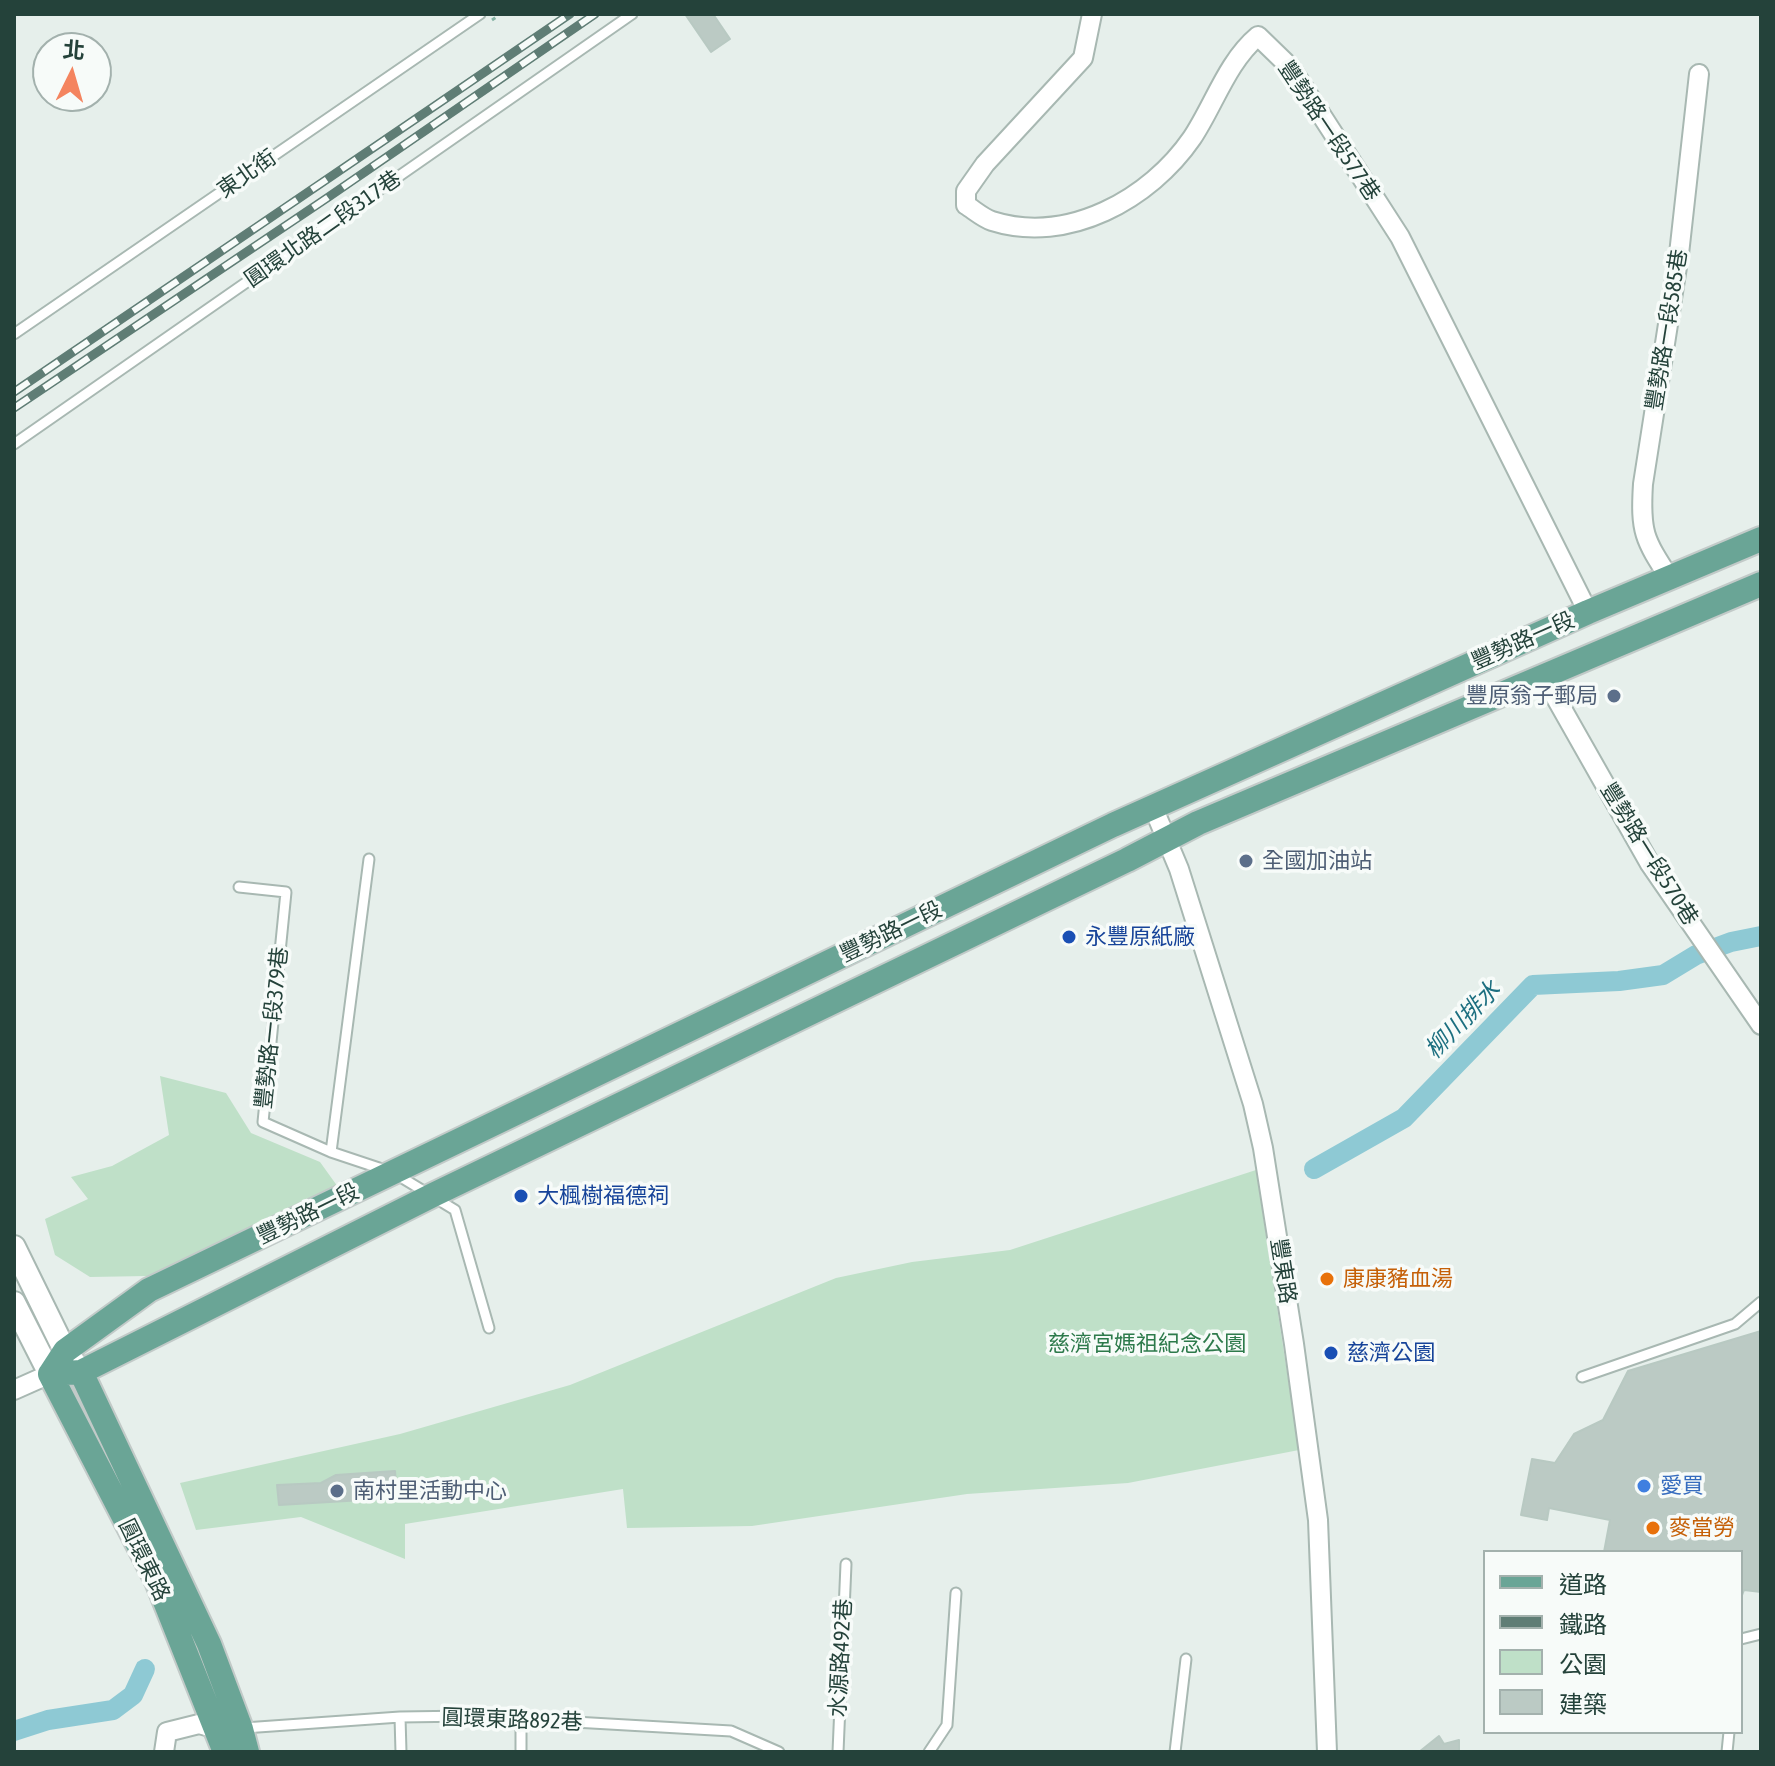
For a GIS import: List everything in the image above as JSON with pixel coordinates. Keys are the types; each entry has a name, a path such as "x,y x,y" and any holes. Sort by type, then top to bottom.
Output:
{"main road":[{"name":"豐勢路一段","path":"50,1374 65,1351 149,1290 1153,807 1588,612 1761,539"},
{"name":"豐勢路一段","path":"50,1374 81,1372 433,1195 1213,817 1761,584"},
{"name":"圓環東路","path":"81,1372 203,1631 235,1736 225,1752"},
{"name":"圓環東路","path":"50,1374 235,1736"}],"street":[{"name":"豐勢路一段577巷","path":"1092,14 1083,58 985,164 966,191 966,205 991,220 1042,228 1073,225 1142,191 1169,169 1193,136 1243,49 1258,36 1291,68 1400,237 1588,612"},
{"name":"豐勢路一段585巷","path":"1670,579 1650,548 1640,521 1679,254 1699,74"},
{"name":"豐勢路一段570巷","path":"1544,677 1650,864 1761,1025"},
{"name":"豐東路","path":"1153,807 1168,839 1253,1104 1263,1148 1318,1520 1327,1752"},
{"path":"14,1247 65,1351 81,1372"},
{"path":"14,1303 50,1374"},
{"name":"豐勢路一段","path":"14,1390 50,1374"},
{"path":"164,1752 167,1732 199,1724 235,1736"}],"lane":[{"name":"東北街","path":"14,334 480,14"},
{"name":"圓環北路二段317巷","path":"14,444 632,14"},
{"path":"331,1152 369,859"},
{"name":"豐勢路一段379巷","path":"239,887 286,892 263,1122 331,1152 394,1173 455,1210 489,1328"},
{"path":"1582,1377 1735,1324 1761,1302"},
{"name":"水源路492巷","path":"838,1752 846,1564"},
{"path":"929,1752 947,1725 956,1593"},
{"path":"1175,1752 1186,1659"},
{"path":"400,1717 401,1752"},
{"name":"圓環東路892巷","path":"235,1736 400,1717 521,1719 731,1731 779,1752"},
{"path":"521,1719 521,1752"}],"green space":[{"path":"160,1076 226,1093 251,1133 320,1162 338,1187 236,1239 147,1276 90,1277 55,1255 45,1219 88,1199 71,1177 112,1166 169,1135"},
{"name":"慈濟宮媽祖紀念公園","path":"1256,1170 1299,1450 1128,1483 967,1494 752,1526 627,1528 623,1489 405,1524 405,1559 301,1517 196,1530 180,1483 400,1434 570,1385 836,1278 912,1262 1010,1250"}],"building":[{"path":"685,14 713,14 730,39 711,52"},
{"name":"愛買","path":"1761,1331 1761,1592 1744,1590 1743,1593 1743,1550 1604,1550 1610,1520 1549,1508 1547,1520 1521,1515 1532,1459 1555,1463 1574,1434 1603,1420 1628,1371"},
{"name":"南村里活動中心","path":"395,1471 397,1498 279,1505 277,1485 321,1483 336,1475"},
{"path":"1439,1736 1444,1744 1459,1740 1459,1752 1419,1752"}],"waterway":[{"name":"柳川排水","path":"1314,1169 1404,1118 1533,985 1619,981 1663,975 1696,955 1731,942 1761,936"},
{"name":"柳川排水","path":"14,1731 48,1720 113,1710 133,1695 145,1669"}],"railway":[{"path":"14,392 570,14"},
{"path":"14,408 595,14"}],"place":[{"name":"豐原翁子郵局","path":"1614,696"},
{"name":"全國加油站","path":"1246,861"},
{"name":"永豐原紙廠","path":"1069,937"},
{"name":"大楓樹福德祠","path":"521,1196"},
{"name":"康康豬血湯","path":"1327,1279"},
{"name":"慈濟公園","path":"1331,1353"},
{"name":"愛買","path":"1644,1486"},
{"name":"南村里活動中心","path":"337,1491"},
{"name":"麥當勞","path":"1653,1528"}]}
